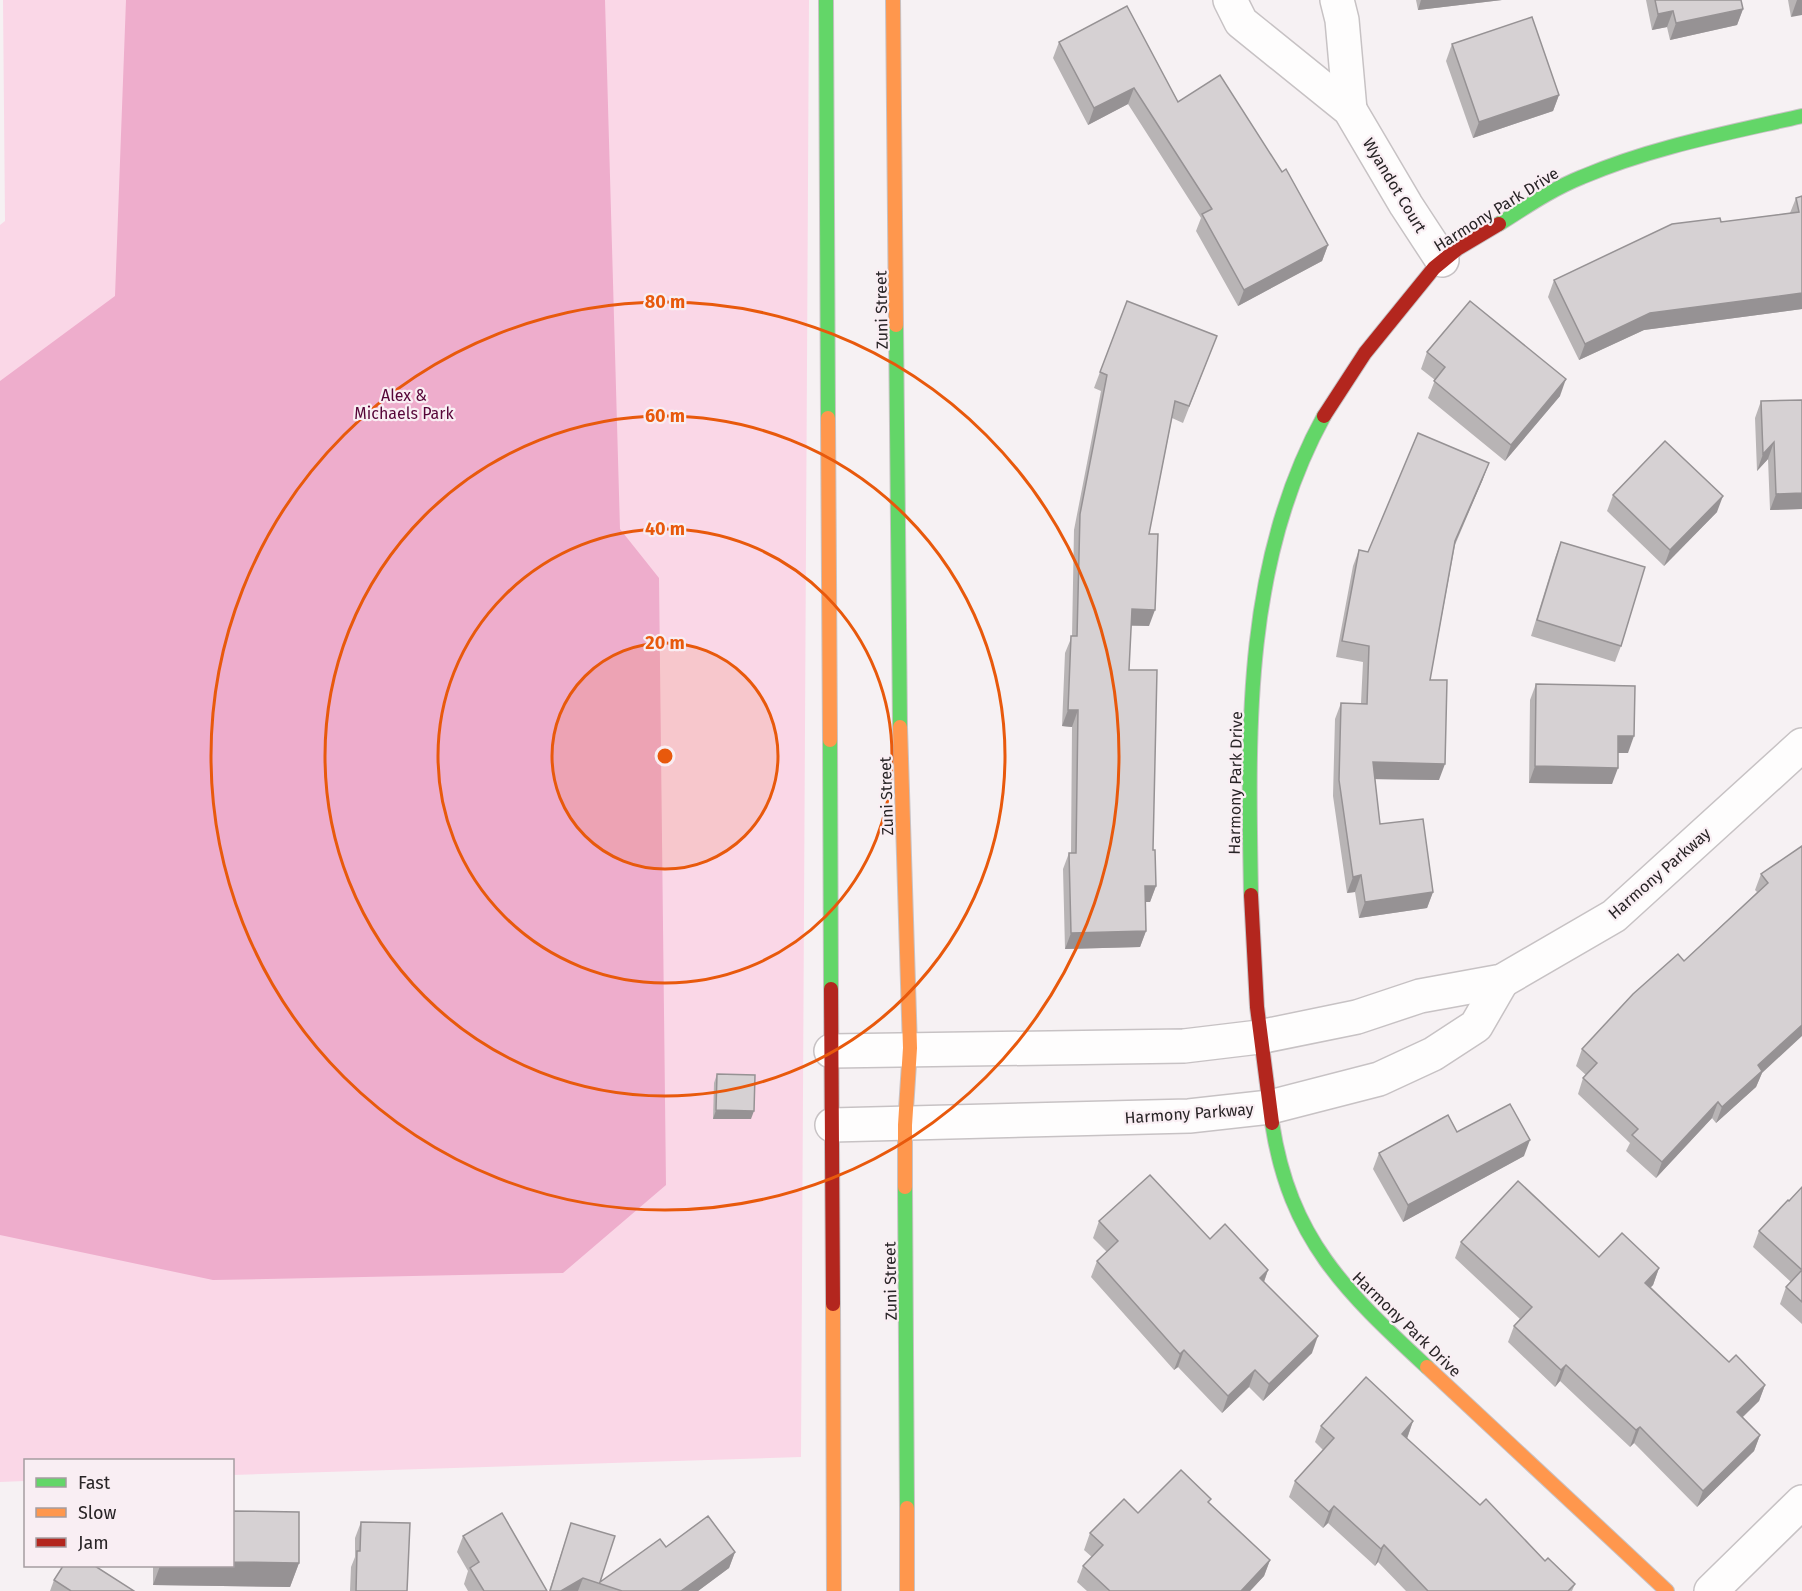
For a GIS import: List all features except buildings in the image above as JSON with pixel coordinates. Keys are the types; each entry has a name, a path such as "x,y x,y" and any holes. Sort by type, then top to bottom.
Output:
{"main road":[{"path":"826,0 834,1591"},
{"name":"Zuni Street","path":"893,0 899,707 910,1048 905,1125 906,1591"},
{"name":"Harmony Park Drive","path":"1667,1591 1342,1286 1298,1215 1283,1175 1259,1037 1249,891 1254,643 1259,600 1275,533 1297,468 1326,410 1368,345 1442,260 1551,192 1582,176 1653,152 1802,116"}],"street":[{"name":"Wyandot Court","path":"1230,0 1241,22 1350,110 1406,206 1442,260"},
{"name":"Wyandot Court","path":"1337,0 1342,20 1350,110"},
{"name":"Harmony Parkway","path":"831,1051 910,1048 1184,1046 1259,1037 1358,1017 1420,996 1502,981 1614,916 1802,745"},
{"name":"Harmony Parkway","path":"832,1125 905,1125 1189,1116 1270,1107 1379,1079 1432,1054 1476,1026 1502,981"},
{"path":"1711,1591 1802,1502"}],"green space":[{"name":"Alex & Michaels Park","path":"3,0 809,0 801,1457 234,1475 234,1459 24,1459 24,1481 0,1482 0,225 5,221"}],"shaded area":[{"name":"Alex & Michaels Park","path":"126,0 605,0 620,529 659,578 666,1185 563,1273 213,1280 0,1235 0,381 115,296"}],"traffic: fast":[{"path":"826,0 828,418"},
{"path":"1499,224 1560,187 1609,166 1690,142 1802,116"},
{"path":"896,325 900,727"},
{"path":"1251,895 1251,710 1256,649 1265,589 1278,530 1297,472 1324,416"},
{"path":"830,740 831,989"},
{"path":"1272,1123 1280,1164 1292,1199 1307,1231 1347,1287 1427,1367"},
{"path":"905,1187 907,1508"}],"traffic: slow":[{"path":"893,0 896,325"},
{"path":"828,418 830,740"},
{"path":"900,727 910,1048 905,1125 905,1187"},
{"path":"833,1304 834,1591"},
{"path":"1427,1367 1667,1591"},
{"path":"907,1508 907,1591"}],"traffic: jam":[{"path":"1324,416 1365,353 1434,268 1457,249 1499,224"},
{"path":"1251,895 1257,1007 1272,1123"},
{"path":"831,989 833,1304"}]}
